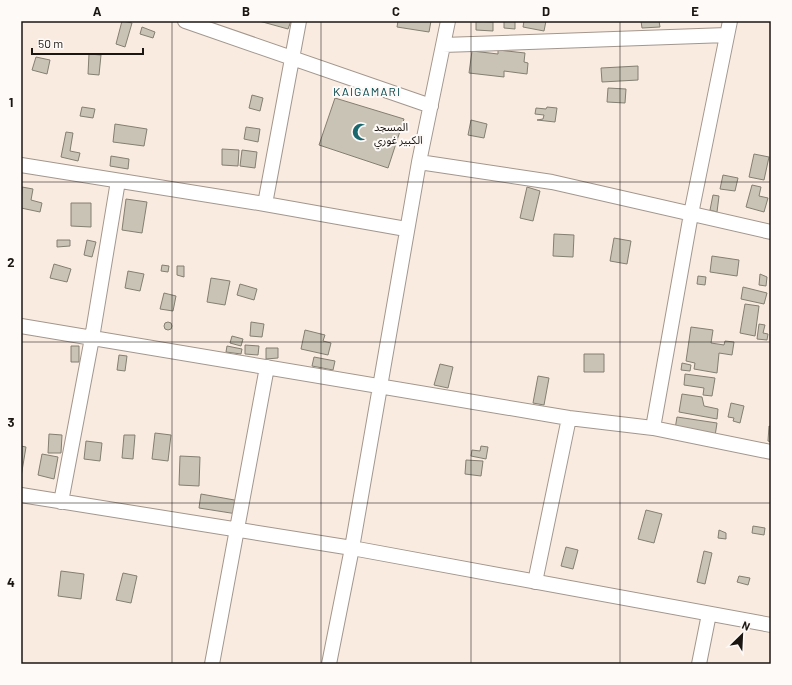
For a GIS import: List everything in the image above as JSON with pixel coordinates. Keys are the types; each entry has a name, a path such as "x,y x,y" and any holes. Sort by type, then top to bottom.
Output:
{"street":[{"path":"185,21 292,60 431,106"},
{"path":"265,204 299,21"},
{"path":"329,664 352,548 406,229 448,21"},
{"path":"653,428 691,214 730,21"},
{"path":"443,45 728,35"},
{"path":"419,162 552,182 771,232"},
{"path":"21,165 265,204 406,229"},
{"path":"61,502 92,338 118,180"},
{"path":"21,326 569,418 653,428 771,452"},
{"path":"212,664 267,367"},
{"path":"535,582 569,418"},
{"path":"21,495 352,548 771,625"},
{"path":"699,664 709,614"}],"building":[{"path":"122,21 132,23 125,47 116,44"},
{"path":"259,21 291,21 288,29"},
{"path":"398,21 431,21 429,32 397,27"},
{"path":"476,21 493,22 493,31 476,30"},
{"path":"504,21 515,21 515,29 504,28"},
{"path":"524,21 546,21 544,31 523,27"},
{"path":"641,21 659,21 660,27 642,28"},
{"path":"142,27 155,32 153,38 140,34"},
{"path":"498,50 525,53 524,62 528,63 527,74 504,71 504,77 469,73 472,51 498,54"},
{"path":"89,54 101,55 99,75 88,74"},
{"path":"36,57 50,60 47,74 32,70"},
{"path":"638,66 638,80 602,82 601,68"},
{"path":"608,88 626,89 625,103 607,102"},
{"path":"252,95 263,98 260,111 249,108"},
{"name":"المسجد الكبير غوري","path":"335,98 404,119 388,168 319,145"},
{"path":"82,107 95,109 93,118 80,116"},
{"path":"547,107 557,108 555,122 537,120 543,119 544,115 535,114 536,108 546,109"},
{"path":"471,120 487,124 484,138 468,135"},
{"path":"115,124 147,129 144,146 113,142"},
{"path":"246,127 260,129 258,142 244,139"},
{"path":"66,132 73,133 70,151 80,153 78,161 61,157"},
{"path":"222,149 239,150 238,166 222,165"},
{"path":"242,150 257,152 255,168 240,166"},
{"path":"754,154 769,157 764,180 749,177"},
{"path":"111,156 129,159 128,169 110,166"},
{"path":"723,175 738,178 735,191 720,189"},
{"path":"752,185 761,187 759,196 768,198 764,212 746,207"},
{"path":"22,187 33,189 31,200 42,203 40,212 21,208"},
{"path":"527,187 540,191 533,221 520,218"},
{"path":"713,195 719,196 717,212 710,210"},
{"path":"126,199 147,202 142,233 122,230"},
{"path":"71,203 91,203 91,227 71,226"},
{"path":"554,234 574,235 573,257 553,256"},
{"path":"614,238 631,241 627,264 610,261"},
{"path":"57,240 70,240 70,246 57,247"},
{"path":"87,240 96,242 92,257 84,255"},
{"path":"712,256 739,260 737,276 710,272"},
{"path":"54,264 71,269 67,282 50,278"},
{"path":"162,265 169,266 168,272 161,271"},
{"path":"177,266 184,266 184,277 177,275"},
{"path":"128,271 144,274 140,291 125,288"},
{"path":"760,274 767,277 766,286 759,285"},
{"path":"698,276 706,277 705,285 697,284"},
{"path":"211,278 230,281 225,305 207,302"},
{"path":"240,284 257,289 254,300 237,295"},
{"path":"743,287 767,293 764,304 741,299"},
{"path":"164,293 176,296 173,311 160,309"},
{"path":"745,304 759,306 755,336 740,333"},
{"path":"166,322 170,322 172,326 170,330 166,330 164,328 164,324"},
{"path":"251,322 264,324 262,337 250,336"},
{"path":"759,324 765,325 763,333 768,334 767,340 757,339"},
{"path":"691,327 713,330 711,343 724,345 725,341 734,342 732,355 719,353 717,373 694,369 695,363 686,361"},
{"path":"305,330 325,335 323,341 331,343 328,355 301,349"},
{"path":"232,336 243,339 241,346 230,343"},
{"path":"245,345 259,346 258,355 245,354"},
{"path":"71,346 79,346 79,362 71,362"},
{"path":"227,346 242,349 241,354 226,352"},
{"path":"266,348 278,348 278,358 266,359"},
{"path":"584,354 604,354 604,372 584,372"},
{"path":"119,355 127,356 125,371 117,370"},
{"path":"314,357 335,361 333,370 312,366"},
{"path":"682,363 691,365 690,371 681,370"},
{"path":"440,364 453,367 448,388 434,385"},
{"path":"685,374 715,378 712,396 703,395 704,388 684,385"},
{"path":"538,376 549,378 544,405 533,403"},
{"path":"682,394 702,397 704,406 718,409 717,419 679,412"},
{"path":"731,403 744,406 740,423 733,421 734,418 728,417"},
{"path":"677,417 717,423 715,436 675,429"},
{"path":"769,426 771,427 771,442 768,441"},
{"path":"155,433 171,435 168,461 152,459"},
{"path":"49,434 62,435 61,453 48,453"},
{"path":"124,435 135,435 133,459 122,458"},
{"path":"86,441 102,443 100,461 84,459"},
{"path":"21,446 26,447 21,477"},
{"path":"481,446 488,447 486,459 471,456 472,450 480,451"},
{"path":"42,454 58,457 54,479 38,475"},
{"path":"180,456 200,457 199,486 179,485"},
{"path":"466,460 483,461 481,476 465,474"},
{"path":"201,494 240,501 237,514 199,508"},
{"path":"646,510 662,514 654,543 638,539"},
{"path":"753,526 765,528 764,535 752,533"},
{"path":"719,530 726,533 726,539 718,538"},
{"path":"566,547 578,550 573,569 561,566"},
{"path":"704,551 712,553 705,584 697,582"},
{"path":"61,571 84,574 81,599 58,596"},
{"path":"123,573 137,576 131,603 116,600"},
{"path":"739,576 750,578 748,585 737,582"}],"place":[{"name":"المسجد الكبير غوري","path":"361,132"}],"district":[{"name":"KAIGAMARI","path":"367,91"}]}
